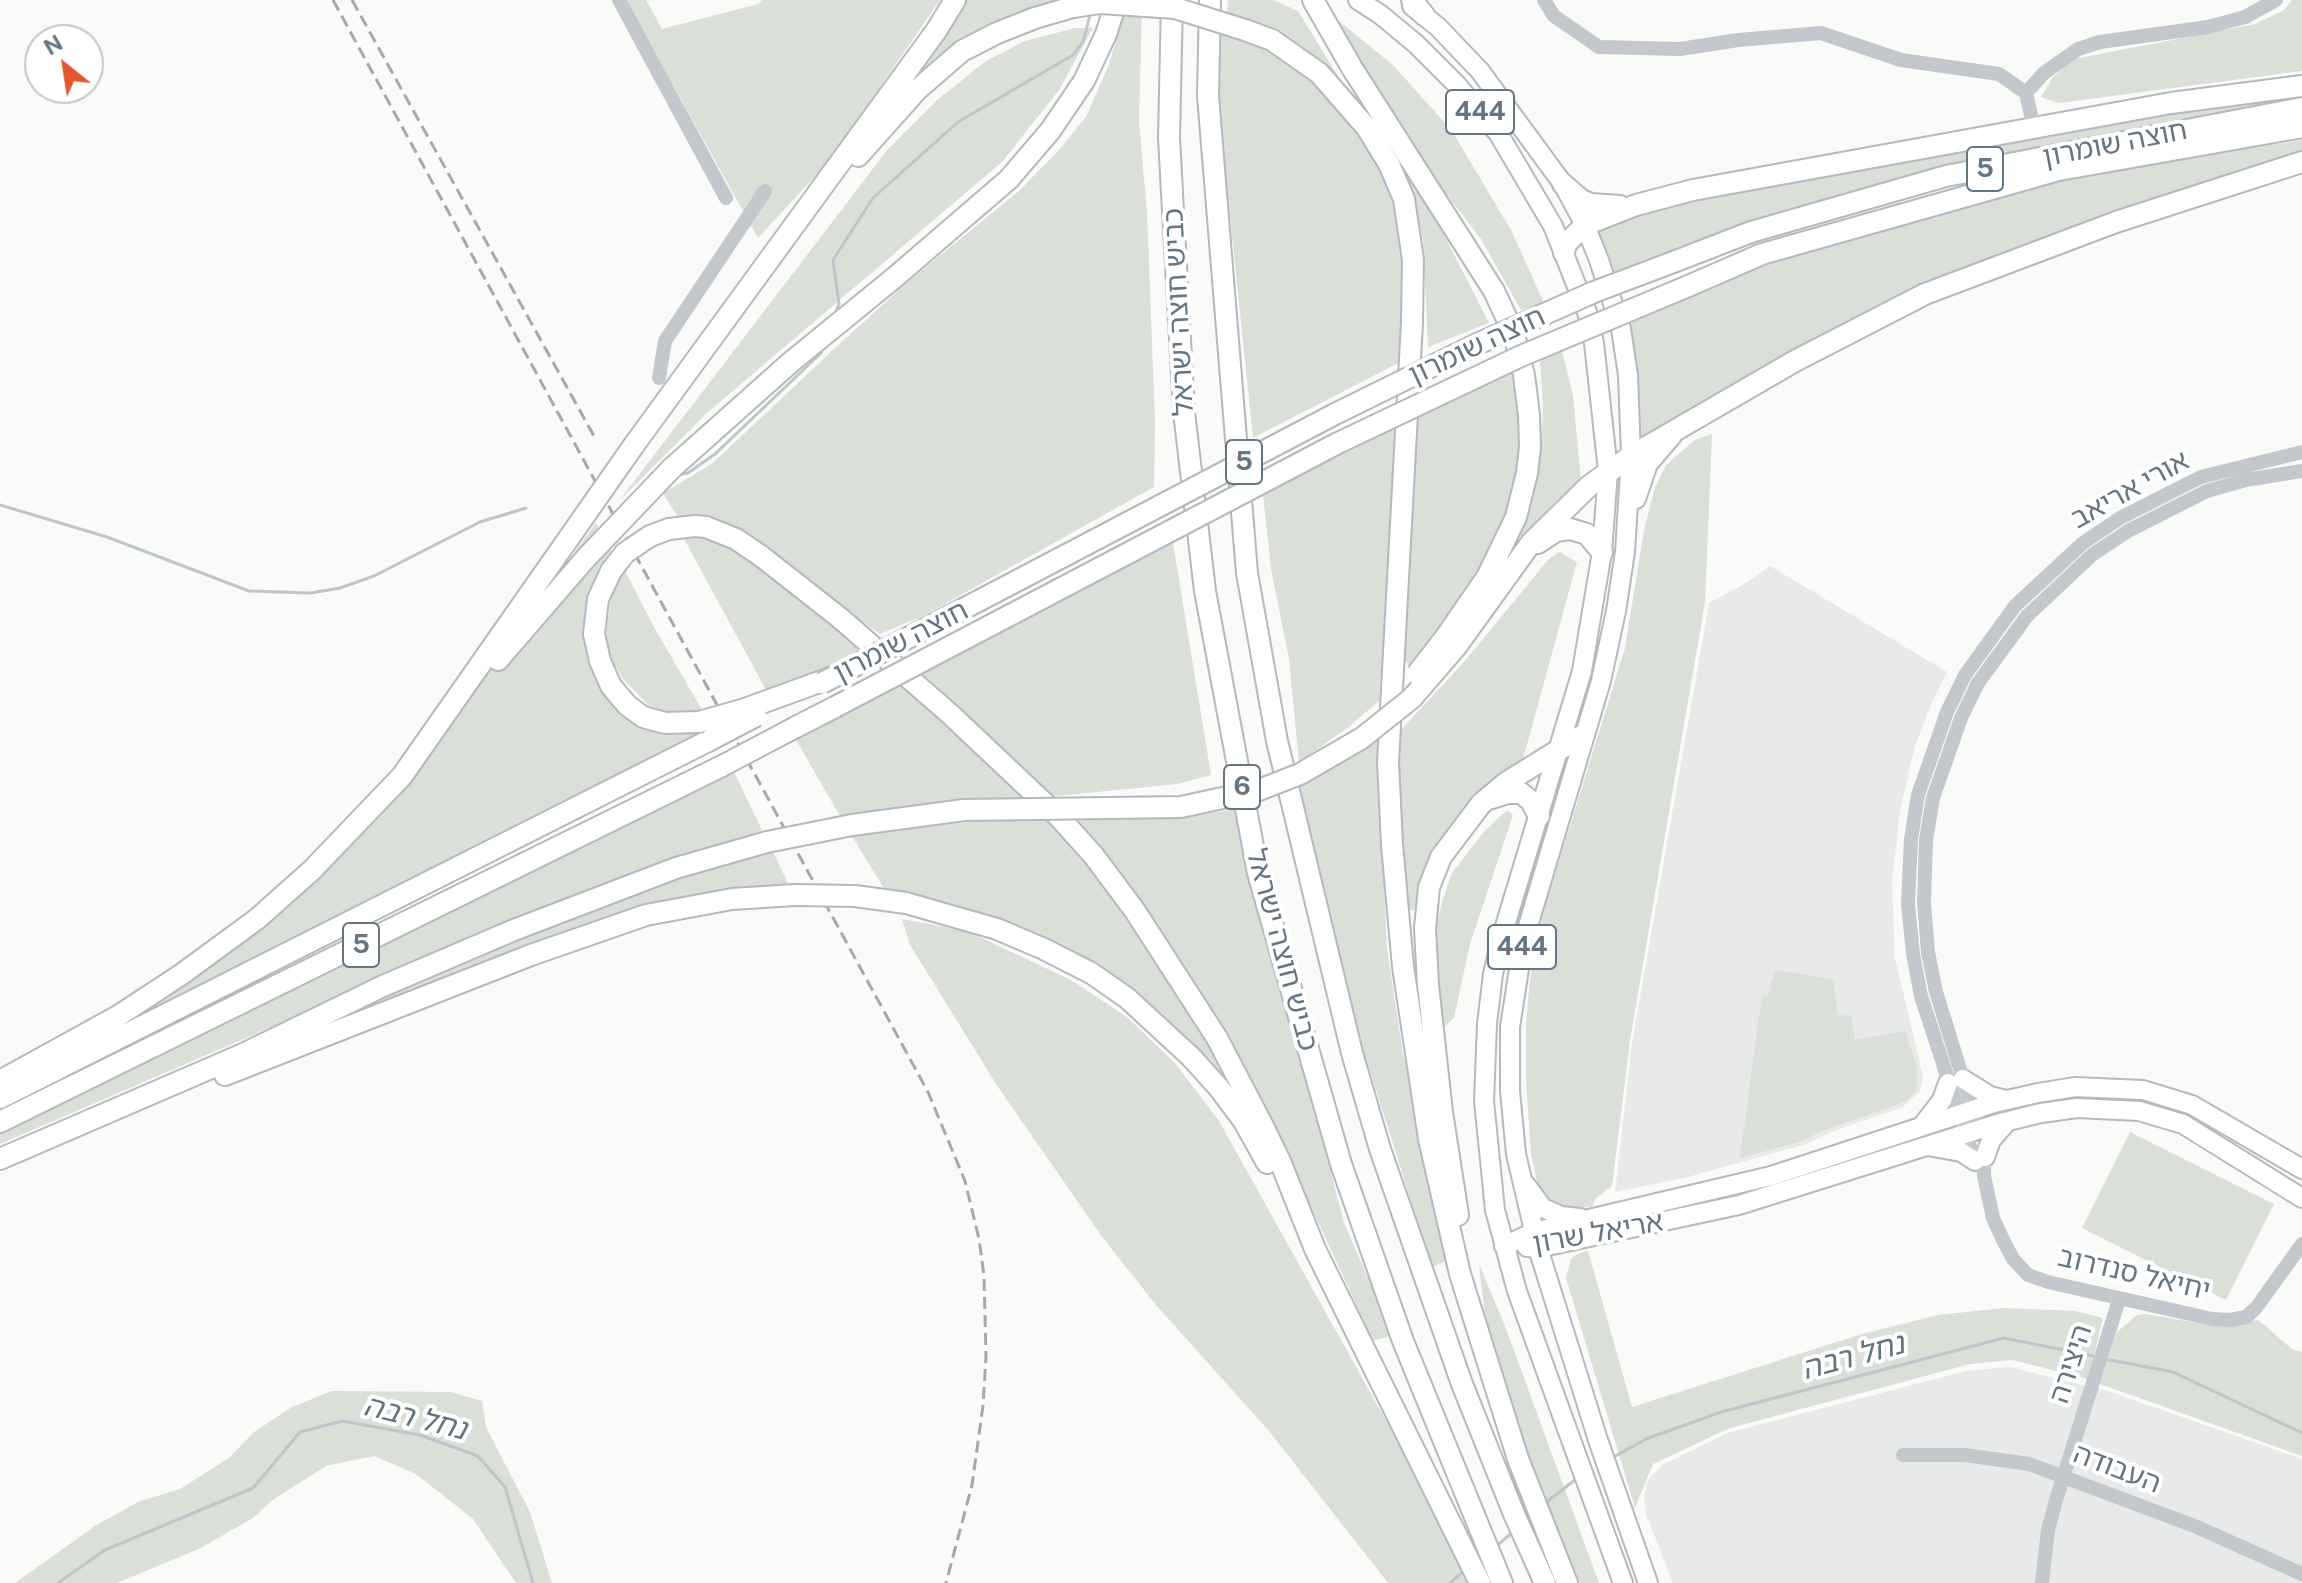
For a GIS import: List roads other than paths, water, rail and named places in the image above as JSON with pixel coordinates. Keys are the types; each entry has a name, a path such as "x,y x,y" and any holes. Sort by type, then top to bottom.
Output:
{"highway":[{"path":"0,1081 118,1016 257,919 312,870 402,776 766,262 851,155 955,0"},
{"path":"430,739 586,558 672,468 812,344 1009,179 1050,131 1084,81 1106,34 1117,0"},
{"name":"כביש חוצה ישראל","path":"1172,0 1169,138 1184,412 1205,591 1258,873 1341,1164 1403,1341 1499,1576"},
{"name":"כביש חוצה ישראל","path":"1210,0 1208,96 1247,573 1277,741 1352,1053 1380,1149 1462,1384 1545,1583"},
{"path":"0,1159 241,1055 383,986 649,877 767,842 852,825 964,810 1195,805 1259,790 1300,774 1362,738 1395,713 1428,680 1487,577 1516,517 1527,473 1529,415 1514,334 1494,291 1352,68 1313,0"},
{"path":"851,155 962,51 1022,23 1073,7 1100,3 1175,8 1272,40 1319,73 1367,128 1389,164 1404,199 1413,260 1388,762 1392,844 1407,998 1429,1139 1460,1274 1533,1500 1567,1583"},
{"path":"1564,253 1566,244 1585,225 1636,205 1755,177 2171,103 2302,86"},
{"name":"חוצה שומרון","path":"705,731 826,680 1335,414 1594,292 1751,232 1946,176 2302,108"},
{"name":"חוצה שומרון","path":"0,1122 722,766 1338,443 1521,356 1762,254 2059,170 2302,127"},
{"path":"1450,642 1559,513 1608,471 1795,361 1925,294 2116,222 2302,162"},
{"path":"1563,184 1571,193 1591,204 1636,205"},
{"path":"705,731 643,717 627,705 611,686 600,661 594,634 598,599 611,571 625,553 650,536 669,529 706,527 736,539 840,618 1023,781 1094,856 1135,911 1217,1038 1280,1161 1315,1249"},
{"path":"1515,565 1556,531 1570,529 1587,534 1602,552"},
{"name":"5","path":"0,1098 705,731"},
{"path":"1485,1353 1442,1112 1425,928 1429,887 1441,857 1481,804 1507,782 1583,735"},
{"path":"1481,804 1507,793 1521,793 1531,801 1539,816"},
{"path":"55,1136 276,1057 517,960 646,915 732,899 795,895 855,896 906,903 997,929 1091,973 1127,998 1182,1049 1219,1088 1243,1120 1315,1249 1479,1582"}],"main road":[{"name":"444","path":"1358,0 1416,44 1498,133 1553,226 1587,312 1594,343 1608,471 1602,552 1582,671 1499,948 1487,1024 1484,1101 1495,1210 1504,1246 1517,1291 1623,1583"},
{"name":"444","path":"1405,0 1418,8 1480,71 1563,184 1585,225 1621,329 1628,375 1631,456 1625,552 1606,658 1523,943 1510,1027 1510,1091 1516,1154 1536,1240 1610,1477 1648,1583"},
{"path":"1625,552 1637,494 1648,464 1664,443 1681,429"},
{"path":"1922,1126 1956,1081 2006,1100"},
{"name":"אריאל שרון","path":"1536,1240 1590,1219 1758,1180 2006,1100 2075,1087 2143,1090 2192,1105 2302,1169"},
{"name":"אריאל שרון","path":"1504,1246 1536,1240 1575,1239 1739,1205 2009,1121 2077,1108 2139,1111 2188,1126 2301,1199"},
{"path":"1927,1146 1956,1151 1981,1165 1991,1140 2009,1121"},
{"path":"1521,1177 1543,1208 1561,1216 1590,1219"},
{"path":"1550,1288 1552,1269 1575,1239"}],"street":[{"path":"619,0 726,198"},
{"path":"1544,0 1554,16 1599,47 1680,49 1738,40 1821,33 1901,60 1999,74 2026,93 2034,128"},
{"path":"2026,93 2044,73 2078,49 2100,42 2218,24 2245,17 2276,0"},
{"path":"659,378 665,341 765,191"},
{"name":"אורי אריאב","path":"1972,1132 1956,1081 1921,996 1908,904 1911,839 1918,795 1947,712 1965,675 2015,606 2083,543 2120,518 2201,477 2302,452"},
{"name":"אורי אריאב","path":"1956,1081 1933,979 1924,920 1926,840 1933,798 1961,718 1978,683 2027,616 2092,555 2128,531 2207,491 2246,480 2302,471"},
{"name":"יחיאל סנדרוב","path":"1972,1132 1993,1218 2013,1259 2028,1275 2119,1300 2212,1319 2246,1317 2256,1308 2302,1244"},
{"name":"היצירה","path":"2042,1583 2048,1530 2119,1300"},
{"name":"העבודה","path":"1903,1455 1965,1455 2029,1464 2259,1553 2302,1574"}],"waterway":[{"path":"835,314 839,304 833,260 873,198 958,122 1073,55 1083,42 1091,11"},
{"path":"678,475 688,473 715,454 821,353 823,347"},
{"path":"0,505 107,537 249,591 311,593 340,588 374,576 480,522 526,508"},
{"name":"נחל רבה","path":"1610,1459 1646,1439 1721,1412 2004,1338 2098,1357"},
{"name":"נחל רבה","path":"2105,1359 2173,1372 2302,1433"},
{"name":"נחל רבה","path":"58,1583 105,1550 253,1488 300,1432 342,1421 420,1435 478,1456 505,1487 533,1583"},
{"name":"נחל רבה","path":"1544,1504 1576,1479"},
{"name":"נחל רבה","path":"1496,1546 1512,1533"},
{"name":"נחל רבה","path":"1450,1583 1465,1570"}],"railway":[{"path":"333,0 928,1092 965,1181 984,1276 986,1357 972,1485 946,1583"},
{"path":"352,0 594,436"}]}
